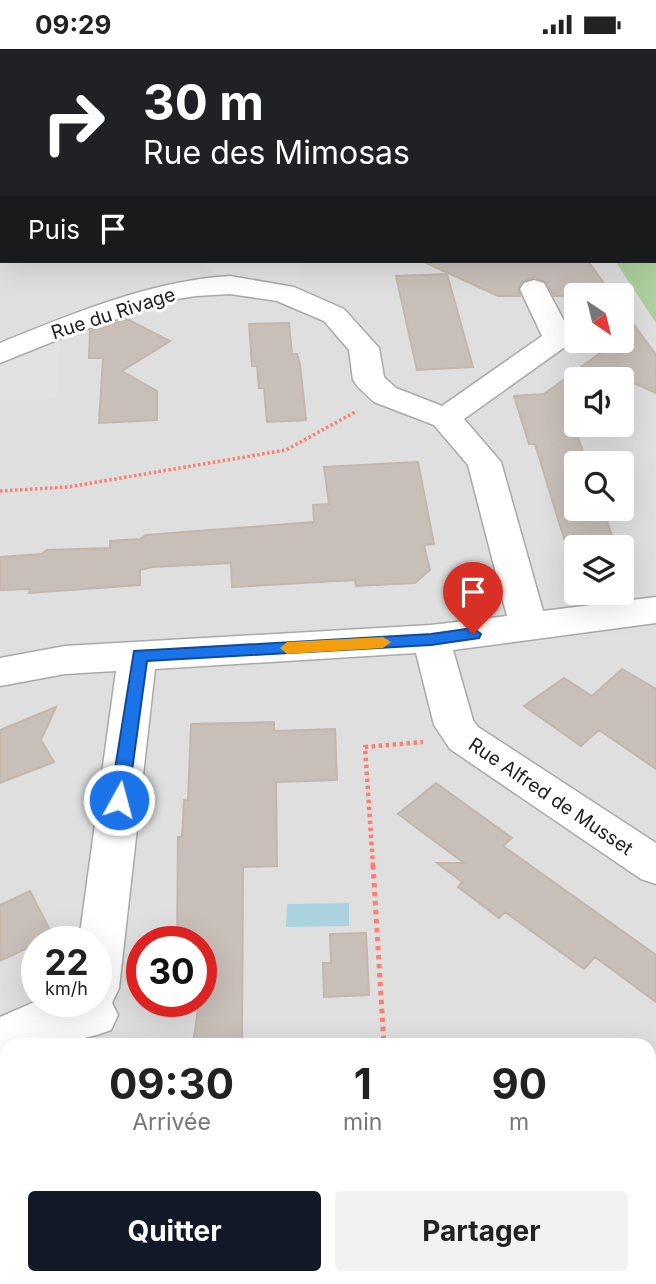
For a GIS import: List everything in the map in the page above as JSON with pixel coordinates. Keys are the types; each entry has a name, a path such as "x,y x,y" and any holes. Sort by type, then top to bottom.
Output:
{"street":[{"name":"Rue du Rivage","path":"0,354 62,328 172,291 230,285 284,293 334,315 364,348 369,380 385,395"},
{"path":"445,418 558,338 534,289"},
{"path":"385,395 445,418 484,462 529,627"},
{"path":"0,672 65,660 431,639 656,610"},
{"name":"Rue Alfred de Musset","path":"431,639 454,725 464,738 656,866"},
{"path":"104,926 130,710 140,656"},
{"path":"6,1038 32,1025 70,1017"}],"path":[{"path":"0,491 68,487 286,450 385,395"},
{"path":"384,1038 365,747 464,738"}],"shaded area":[{"path":"0,263 616,263 630,283 564,283 564,353 634,353 634,290 656,323 656,1038 0,1038"},
{"path":"301,263 300,295 230,285 203,264"},
{"path":"62,328 56,397 0,398 0,354"}],"green space":[{"path":"616,263 656,263 656,323 634,290 634,283 630,283"}],"water":[{"path":"349,903 349,926 286,927 287,904"}],"building":[{"path":"426,263 589,263 604,283 564,283 564,296 554,296 546,282 535,277 522,282 518,288 520,296 498,296"},
{"path":"447,274 473,367 417,370 396,276"},
{"path":"127,319 170,341 122,371 157,391 157,420 99,423 103,358 89,358 90,331"},
{"path":"289,323 292,354 297,354 300,364 306,420 267,422 264,388 259,388 257,366 252,366 249,324"},
{"path":"634,325 656,355 656,393 634,383 634,367 581,367 600,353 634,353"},
{"path":"564,379 564,437 578,437 583,451 564,451 564,521 607,521 612,535 564,535 564,538 535,444 529,444 514,396 544,394"},
{"path":"418,462 434,544 424,545 430,570 415,583 356,586 355,580 232,587 231,563 152,567 140,570 140,585 29,593 30,589 0,590 0,557 42,554 47,550 110,548 110,541 140,539 146,535 314,522 313,505 329,504 324,467"},
{"path":"622,669 656,689 656,769 599,730 581,746 524,706 564,678 592,696"},
{"path":"56,707 41,740 54,762 0,783 0,730"},
{"path":"274,722 274,731 335,729 337,780 276,782 277,866 243,867 242,1038 194,1038 197,1017 217,1017 217,926 177,926 178,837 182,837 184,800 188,800 191,724"},
{"path":"436,783 512,838 503,846 656,955 656,1002 595,957 584,969 505,912 499,918 458,887 462,882 437,863 464,863 398,814"},
{"path":"30,891 48,926 21,926 21,951 0,961 0,905"},
{"path":"366,933 369,995 324,997 323,963 331,963 330,934"}],"slow traffic":[{"path":"287,648 383,642"}],"route":[{"path":"119,800 140,656 431,639 473,634"}]}
